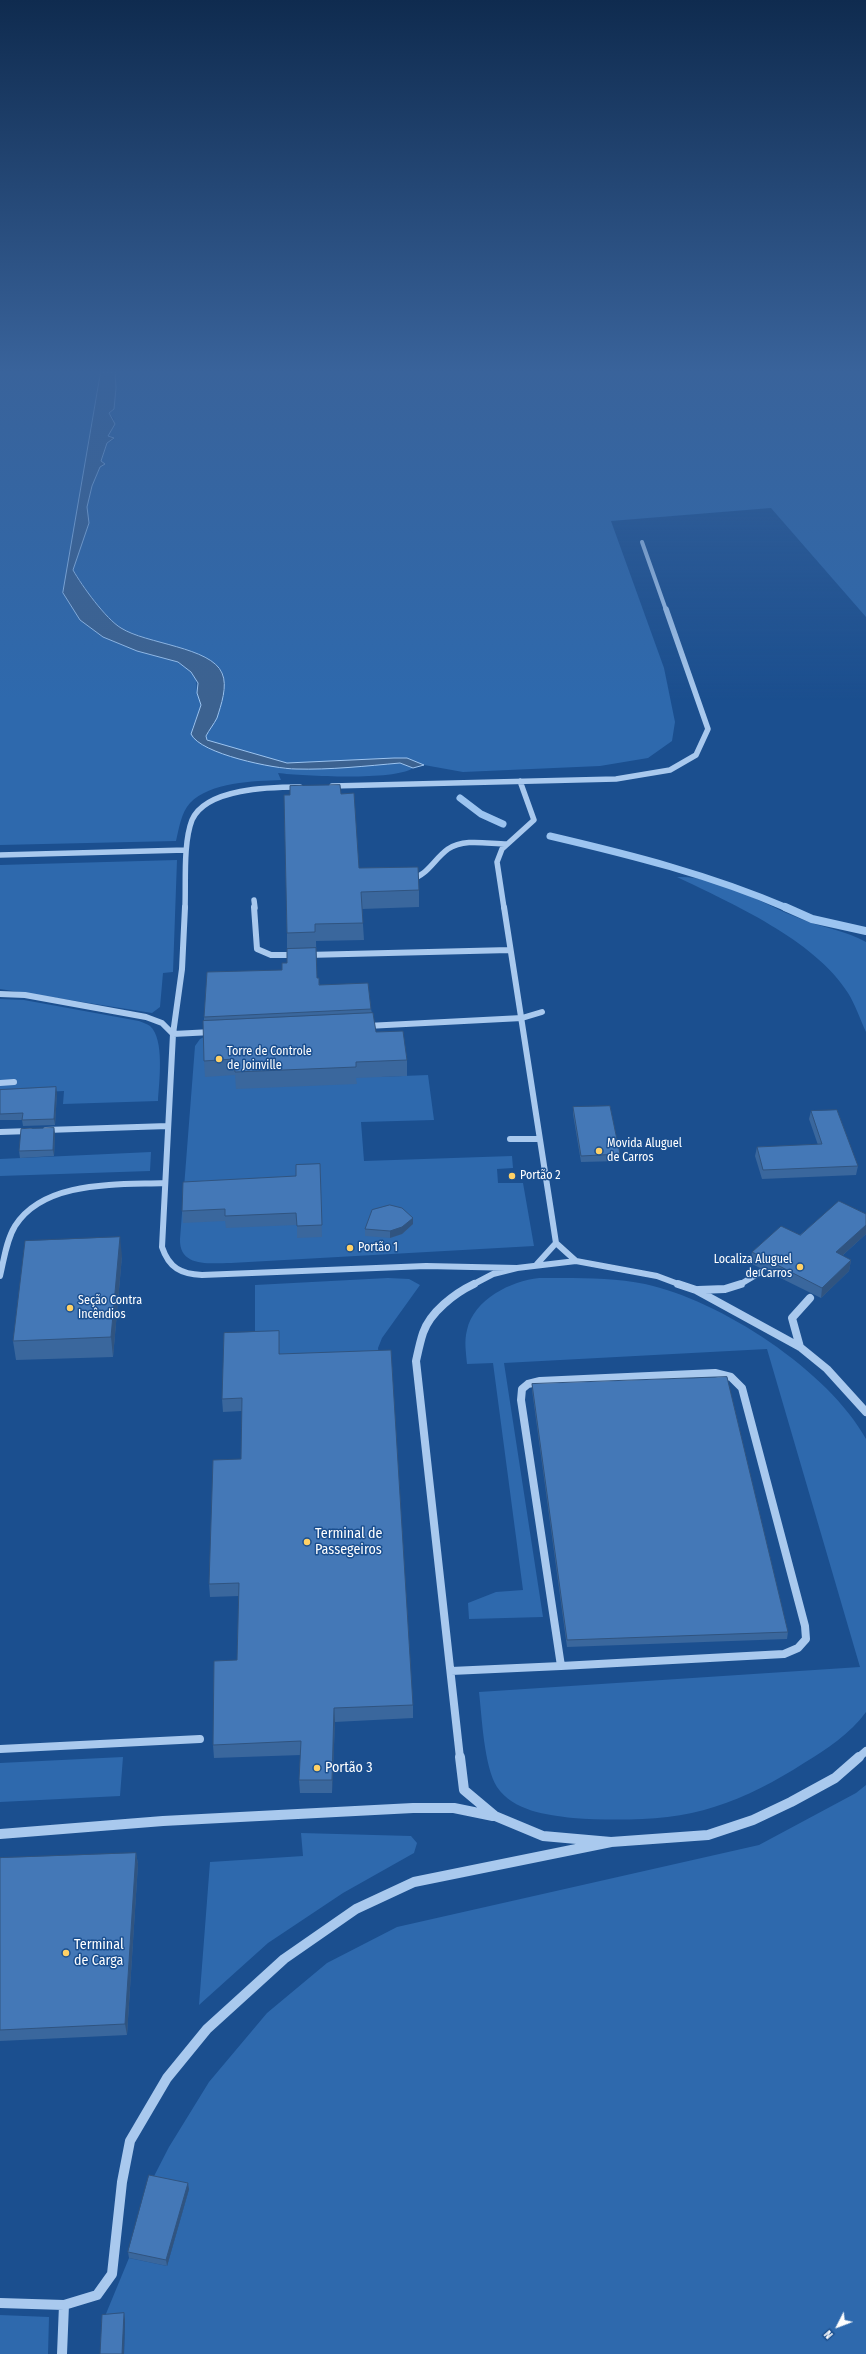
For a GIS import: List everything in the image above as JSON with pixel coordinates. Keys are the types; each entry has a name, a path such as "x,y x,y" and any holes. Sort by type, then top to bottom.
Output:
{"street":[{"path":"325,786 616,779 670,770 696,755 708,728 642,542"},
{"path":"520,781 534,820 502,849 497,862 556,1243 576,1261"},
{"path":"310,786 250,790 205,804 194,817 186,850 182,969 173,1034 164,1183 162,1247 166,1260 173,1268 187,1274 202,1275 426,1266 517,1268"},
{"path":"400,880 414,879 422,876 442,852 454,846 469,843 507,844"},
{"path":"0,855 186,850"},
{"path":"254,900 257,949 271,955 510,950"},
{"path":"0,994 25,995 146,1017 162,1023 173,1034 220,1032"},
{"path":"359,1026 522,1018 542,1012"},
{"path":"0,1083 14,1082"},
{"path":"0,1132 168,1126"},
{"path":"510,1139 539,1139"},
{"path":"0,1276 15,1225 42,1203 71,1190 86,1187 164,1183"},
{"path":"537,1264 556,1243"},
{"path":"495,1816 464,1790 416,1361 423,1332 440,1309 460,1291 493,1274 537,1264 576,1261 657,1276 696,1290 800,1347 827,1369 866,1412"},
{"path":"696,1290 726,1290 738,1287 761,1272"},
{"path":"800,1347 792,1318 810,1298"},
{"path":"451,1671 561,1666 640,1660 784,1654 798,1648 806,1639 803,1618 742,1388 737,1380 727,1374 715,1373 540,1381 528,1384 522,1389 521,1400 561,1666"},
{"path":"0,1749 200,1739"},
{"path":"0,2303 64,2305 97,2295 112,2274 122,2182 130,2141 167,2078 207,2029 284,1959 356,1909 414,1882 611,1842 708,1835 753,1820 791,1802 834,1778 866,1751"},
{"path":"0,1834 162,1821 412,1808 454,1808 495,1816 543,1836 611,1842"},
{"path":"62,2354 64,2305"}],"shaded area":[{"path":"0,482 82,482 63,593 182,664 196,677 197,693 201,705 192,729 204,746 240,758 285,769 400,763 413,768 388,775 369,776 327,776 278,773 281,780 246,782 220,787 199,796 190,803 182,816 176,841 0,845"},
{"path":"82,482 94,482 87,507 89,523 73,570 82,585 102,610 115,624 121,628 146,638 192,652 205,657 216,664 224,678 224,690 217,718 206,736 207,740 287,763 407,758 424,765 413,768 400,763 335,768 296,769 239,759 208,748 197,741 191,734 201,705 197,693 198,683 191,672 178,662 137,651 103,637 80,620 63,593"},
{"path":"94,482 866,482 866,617 771,508 611,521 664,668 675,722 672,741 648,758 600,766 463,772 424,765 407,758 287,763 211,742 206,738 223,700 225,683 223,674 218,667 208,660 194,654 145,638 122,628 102,610 82,585 73,570 89,523 87,507"},
{"path":"177,860 173,972 163,973 160,1007 152,1013 0,989 0,865"},
{"path":"677,877 694,878 728,887 793,916 859,938 866,942 866,1032 848,993 833,974 815,956 794,940 746,911"},
{"path":"0,999 24,1000 139,1021 150,1026 155,1032 158,1041 160,1073 158,1101 63,1104 64,1091 0,1094"},
{"path":"206,1036 377,1077 428,1075 434,1120 361,1122 364,1161 512,1156 513,1168 497,1169 498,1183 523,1183 534,1246 231,1263 206,1263 190,1259 185,1255 181,1248 180,1239 195,1046 200,1039"},
{"path":"151,1152 150,1171 0,1176 0,1159"},
{"path":"388,1278 409,1279 420,1285 382,1338 378,1348 380,1364 280,1367 255,1346 255,1285"},
{"path":"539,1278 592,1278 645,1284 675,1292 706,1305 738,1322 770,1342 800,1364 826,1388 849,1413 866,1439 866,1712 853,1727 821,1752 772,1782 726,1803 698,1812 644,1819 607,1820 552,1815 521,1807 512,1802 497,1787 489,1767 484,1741 479,1692 860,1667 767,1349 504,1363 543,1617 469,1619 468,1603 496,1592 523,1590 493,1363 467,1364 466,1334 471,1319 477,1309 485,1301 517,1283"},
{"path":"123,1757 120,1796 0,1802 0,1763"},
{"path":"866,1785 866,2354 124,2354 125,2319 103,2321 129,2258 167,2266 189,2189 151,2182 169,2147 209,2082 267,2013 327,1963 397,1927 759,1845 856,1793"},
{"path":"301,1833 411,1836 417,1843 414,1853 343,1893 268,1943 199,2005 210,1862 303,1856"},
{"path":"0,2315 49,2317 48,2354 0,2354"}],"building":[{"path":"340,785 341,794 354,793 359,868 418,867 419,890 361,892 363,923 315,924 315,932 287,933 284,795 290,795 290,786"},
{"path":"316,948 317,978 319,978 319,985 368,983 371,1009 204,1017 207,972 282,970 282,963 287,963 287,949"},
{"path":"373,1013 376,1032 403,1031 407,1060 356,1062 356,1067 235,1072 234,1059 204,1061 203,1021"},
{"path":"56,1087 54,1119 22,1120 23,1113 0,1114 0,1090"},
{"path":"610,1106 620,1154 581,1156 573,1107"},
{"path":"837,1110 858,1166 763,1170 757,1147 822,1144 811,1111"},
{"path":"54,1128 53,1150 19,1151 21,1129"},
{"path":"320,1164 322,1225 297,1226 296,1213 225,1216 225,1209 182,1211 183,1182 296,1176 296,1165"},
{"path":"839,1201 866,1214 866,1225 836,1252 851,1260 822,1288 752,1252 781,1226 800,1235"},
{"path":"390,1205 402,1208 413,1218 402,1227 390,1231 365,1229 372,1210"},
{"name":"Seção Contra Incêndios","path":"120,1237 111,1337 13,1341 25,1241"},
{"name":"Terminal de Passegeiros","path":"279,1331 279,1354 391,1350 413,1705 334,1708 332,1780 299,1780 301,1741 213,1745 214,1661 237,1660 239,1583 209,1584 213,1460 241,1459 242,1398 222,1399 224,1333"},
{"path":"727,1377 788,1632 567,1640 532,1384"},
{"name":"Terminal de Carga","path":"136,1853 125,2024 0,2030 0,1858"},
{"path":"149,2175 188,2183 166,2260 128,2252"},
{"path":"124,2313 122,2354 100,2354 102,2315"}],"waterway":[{"path":"460,798 481,814 503,824"},
{"path":"550,836 641,858 700,876 758,896 787,908"},
{"path":"785,907 812,919 866,931"}],"place":[{"name":"Torre de Controle de Joinville","path":"219,1059"},
{"name":"Movida Aluguel de Carros","path":"599,1151"},
{"name":"Portão 2","path":"512,1176"},
{"name":"Portão 1","path":"350,1248"},
{"name":"Localiza Aluguel de Carros","path":"800,1267"},
{"name":"Seção Contra Incêndios","path":"70,1308"},
{"name":"Terminal de Passegeiros","path":"307,1542"},
{"name":"Portão 3","path":"317,1768"},
{"name":"Terminal de Carga","path":"66,1953"}]}
